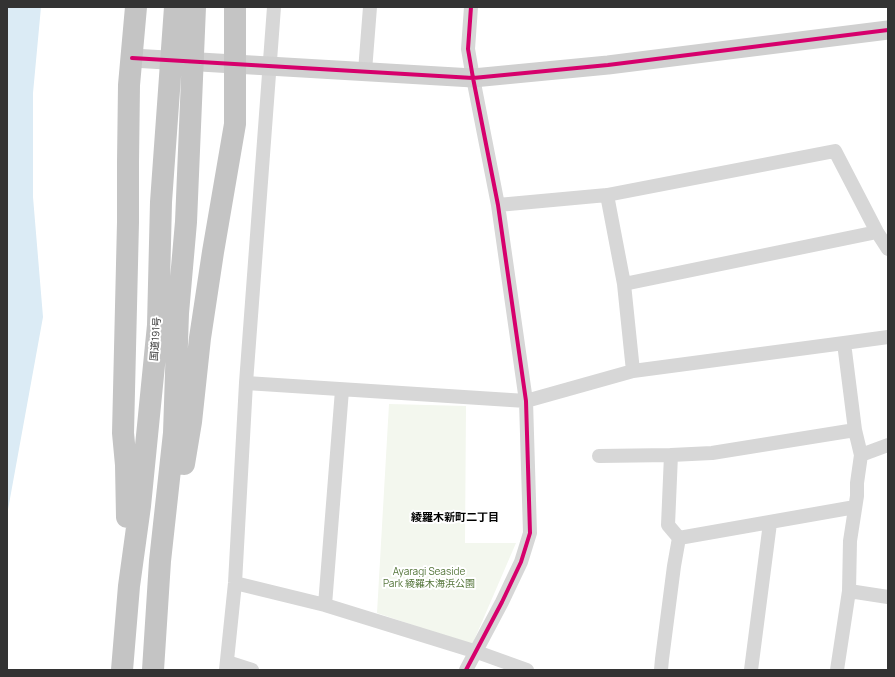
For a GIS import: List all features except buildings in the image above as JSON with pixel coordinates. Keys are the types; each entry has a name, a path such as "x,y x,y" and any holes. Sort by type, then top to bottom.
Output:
{"highway":[{"path":"129,586 126,465 123,433 130,85 136,7"},
{"path":"160,561 170,546 191,422 200,338 213,252 235,124 236,7"},
{"name":"国道191号","path":"122,670 129,586 140,506 158,325 161,202 169,84 184,17"},
{"name":"国道191号","path":"153,670 160,561 174,433 178,313 186,222 192,85 184,17"}],"street":[{"path":"252,670 226,666 235,583 246,383 274,7"},
{"path":"365,71 370,7"},
{"path":"466,670 477,652 521,562 530,533 526,401 498,205 468,49 471,7"},
{"path":"132,58 473,78 608,65 888,30"},
{"path":"498,205 607,195 835,151 888,248"},
{"path":"607,195 624,284 632,372"},
{"path":"624,284 878,232"},
{"path":"246,383 526,401 632,372 888,336"},
{"path":"837,670 849,591 850,541 861,455 855,430 844,343"},
{"path":"325,605 342,390"},
{"path":"599,456 712,453 855,430"},
{"path":"861,455 888,445"},
{"path":"671,455 668,525 679,538"},
{"path":"679,538 855,507"},
{"path":"751,670 770,523"},
{"path":"661,670 679,538"},
{"path":"235,583 325,605 477,652 527,670"},
{"path":"849,591 888,597"}],"green space":[{"name":"Ayaragi Seaside Park 綾羅木海浜公園","path":"389,404 466,406 465,543 516,543 472,645 377,613"}],"shaded area":[{"path":"7,7 41,7 33,93 33,197 43,317 7,515"}],"cycle path":[{"path":"466,670 502,602 521,562 530,533 526,401 498,205 468,49 471,7"},
{"path":"132,58 473,78 608,65 888,30"}],"district":[{"name":"綾羅木新町二丁目","path":"455,518"}]}
